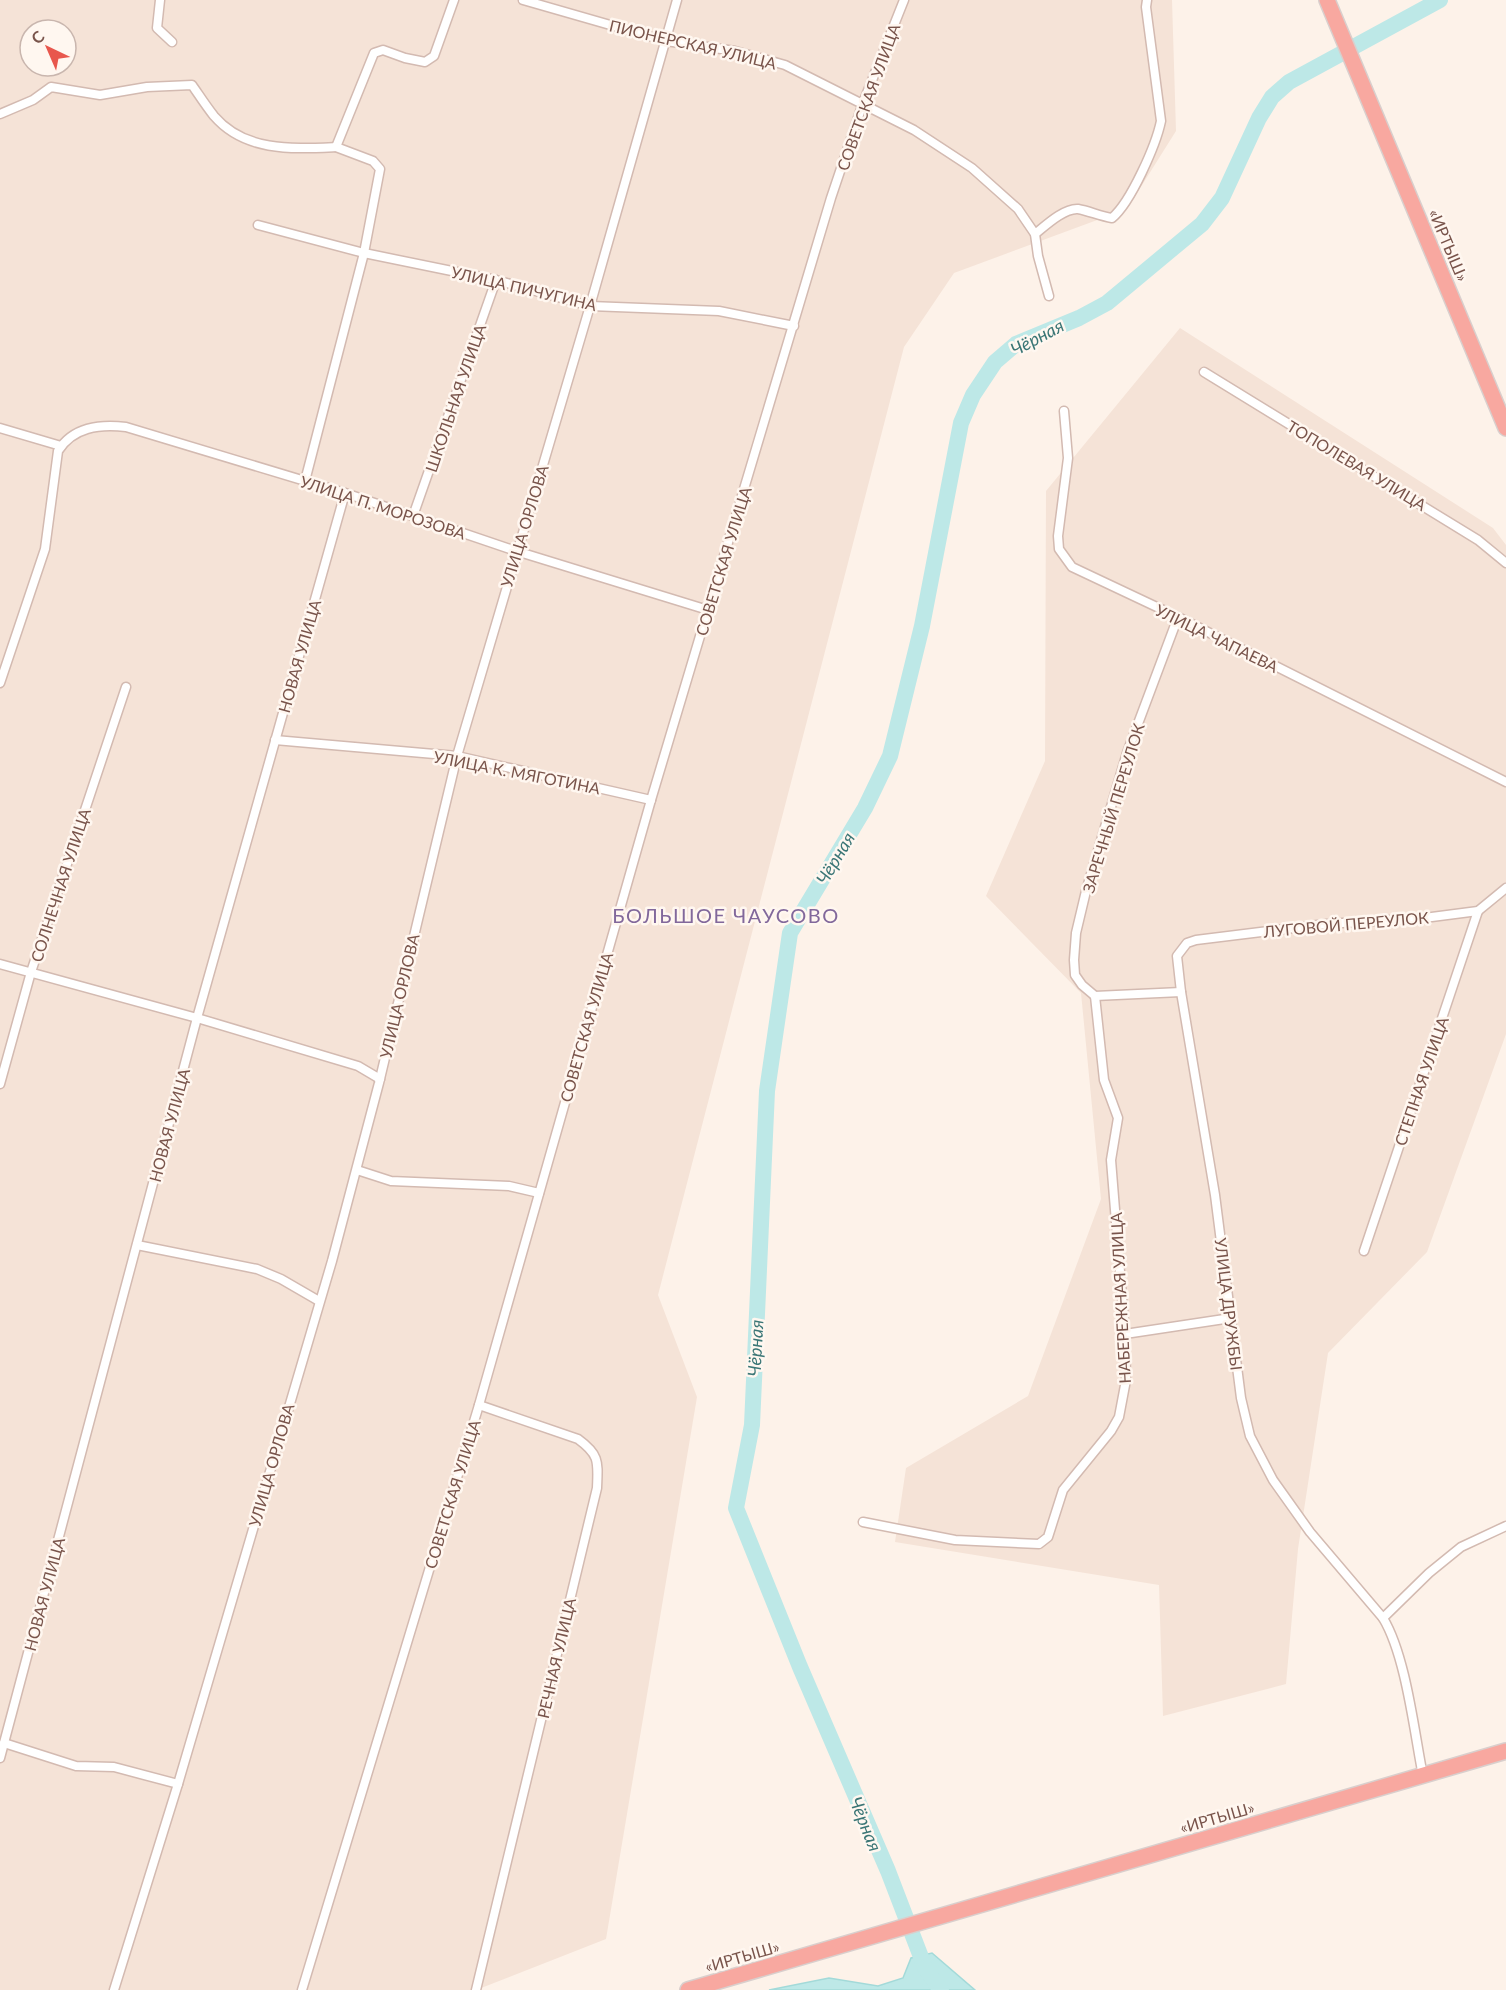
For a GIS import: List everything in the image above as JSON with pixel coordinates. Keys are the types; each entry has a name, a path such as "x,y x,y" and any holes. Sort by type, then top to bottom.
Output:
{"highway":[{"name":"«ИРТЫШ»","path":"1327,0 1506,428"},
{"name":"«ИРТЫШ»","path":"688,1990 1506,1752"}],"street":[{"path":"160,0 157,28 172,42"},
{"path":"336,147 374,53 383,50 425,62 434,56 454,0"},
{"name":"ПИОНЕРСКАЯ УЛИЦА","path":"523,0 666,41 735,51 785,65 914,130 972,168 1017,209 1035,234 1038,256 1049,296"},
{"name":"УЛИЦА ОРЛОВА","path":"114,1990 178,1784 320,1301 380,1079 457,756 516,551 591,306 677,0"},
{"name":"СОВЕТСКАЯ УЛИЦА","path":"302,1990 479,1405 651,800 831,198 863,103 904,0"},
{"path":"1035,234 1057,218 1076,209 1112,218 1119,211 1144,166 1157,137 1161,121 1147,0"},
{"path":"0,114 33,100 51,87 100,95 147,87 192,85 214,117 240,138 288,149 336,147 373,160 380,169 364,253 305,481"},
{"name":"УЛИЦА ПИЧУГИНА","path":"258,225 364,253 496,280 591,306 719,311 794,326"},
{"name":"ШКОЛЬНАЯ УЛИЦА","path":"413,516 496,280"},
{"name":"ТОПОЛЕВАЯ УЛИЦА","path":"1204,372 1478,540 1506,563"},
{"name":"УЛИЦА ЧАПАЕВА","path":"1064,411 1068,458 1058,537 1059,549 1072,567 1178,617 1506,782"},
{"name":"УЛИЦА П. МОРОЗОВА","path":"61,446 82,429 105,424 126,427 345,493 516,551 708,610"},
{"path":"0,428 61,446 56,457 45,549 0,683"},
{"name":"НОВАЯ УЛИЦА","path":"0,1758 3,1738 197,1018 345,493"},
{"name":"ЗАРЕЧНЫЙ ПЕРЕУЛОК","path":"1095,996 1082,986 1075,975 1076,933 1086,891 1127,753 1178,617"},
{"name":"СОЛНЕЧНАЯ УЛИЦА","path":"0,1084 32,972 126,687"},
{"name":"УЛИЦА К. МЯГОТИНА","path":"274,740 457,756 651,800"},
{"path":"1478,911 1506,888"},
{"name":"ЛУГОВОЙ ПЕРЕУЛОК","path":"1181,949 1187,943 1196,940 1326,924 1424,918 1478,911"},
{"name":"СТЕПНАЯ УЛИЦА","path":"1364,1251 1478,911"},
{"name":"УЛИЦА ДРУЖБЫ","path":"1181,949 1177,956 1177,967 1215,1196 1245,1419 1258,1454 1273,1480 1310,1532 1383,1618 1393,1638 1423,1776"},
{"path":"0,963 358,1066 380,1079"},
{"path":"1095,996 1181,992"},
{"name":"НАБЕРЕЖНАЯ УЛИЦА","path":"863,1522 955,1540 1039,1544 1048,1537 1063,1490 1111,1431 1119,1417 1126,1380 1125,1334 1111,1160 1118,1118 1104,1080 1095,996"},
{"path":"357,1170 391,1181 509,1186 539,1193"},
{"path":"137,1245 257,1269 281,1279 320,1301"},
{"path":"1125,1334 1231,1318"},
{"name":"РЕЧНАЯ УЛИЦА","path":"477,1988 597,1488 598,1463 591,1449 578,1439 479,1405"},
{"path":"1383,1618 1429,1573 1461,1547 1506,1526"},
{"path":"3,1738 76,1766 114,1767 178,1784"}],"shaded area":[{"path":"0,0 1172,0 1176,131 1127,209 954,273 904,347 658,1295 697,1397 606,1939 476,1990 0,1990"},
{"path":"1180,328 1493,528 1506,545 1506,1034 1427,1252 1328,1353 1298,1549 1286,1684 1163,1716 1159,1585 895,1542 906,1468 1028,1396 1101,1199 1081,993 986,896 1045,761 1046,491"}],"water":[{"path":"932,1953 975,1990 769,1990 829,1978 878,1986 903,1978 911,1958"}],"waterway":[{"name":"Чёрная","path":"941,1990 926,1970 888,1871 800,1667 736,1508 752,1425 767,1091 790,933 865,808 890,756 922,626 961,423 973,395 995,362 1016,344 1079,318 1107,303 1202,224 1222,198 1259,118 1272,97 1289,82 1440,0"}],"district":[{"name":"БОЛЬШОЕ ЧАУСОВО","path":"726,915"}]}
